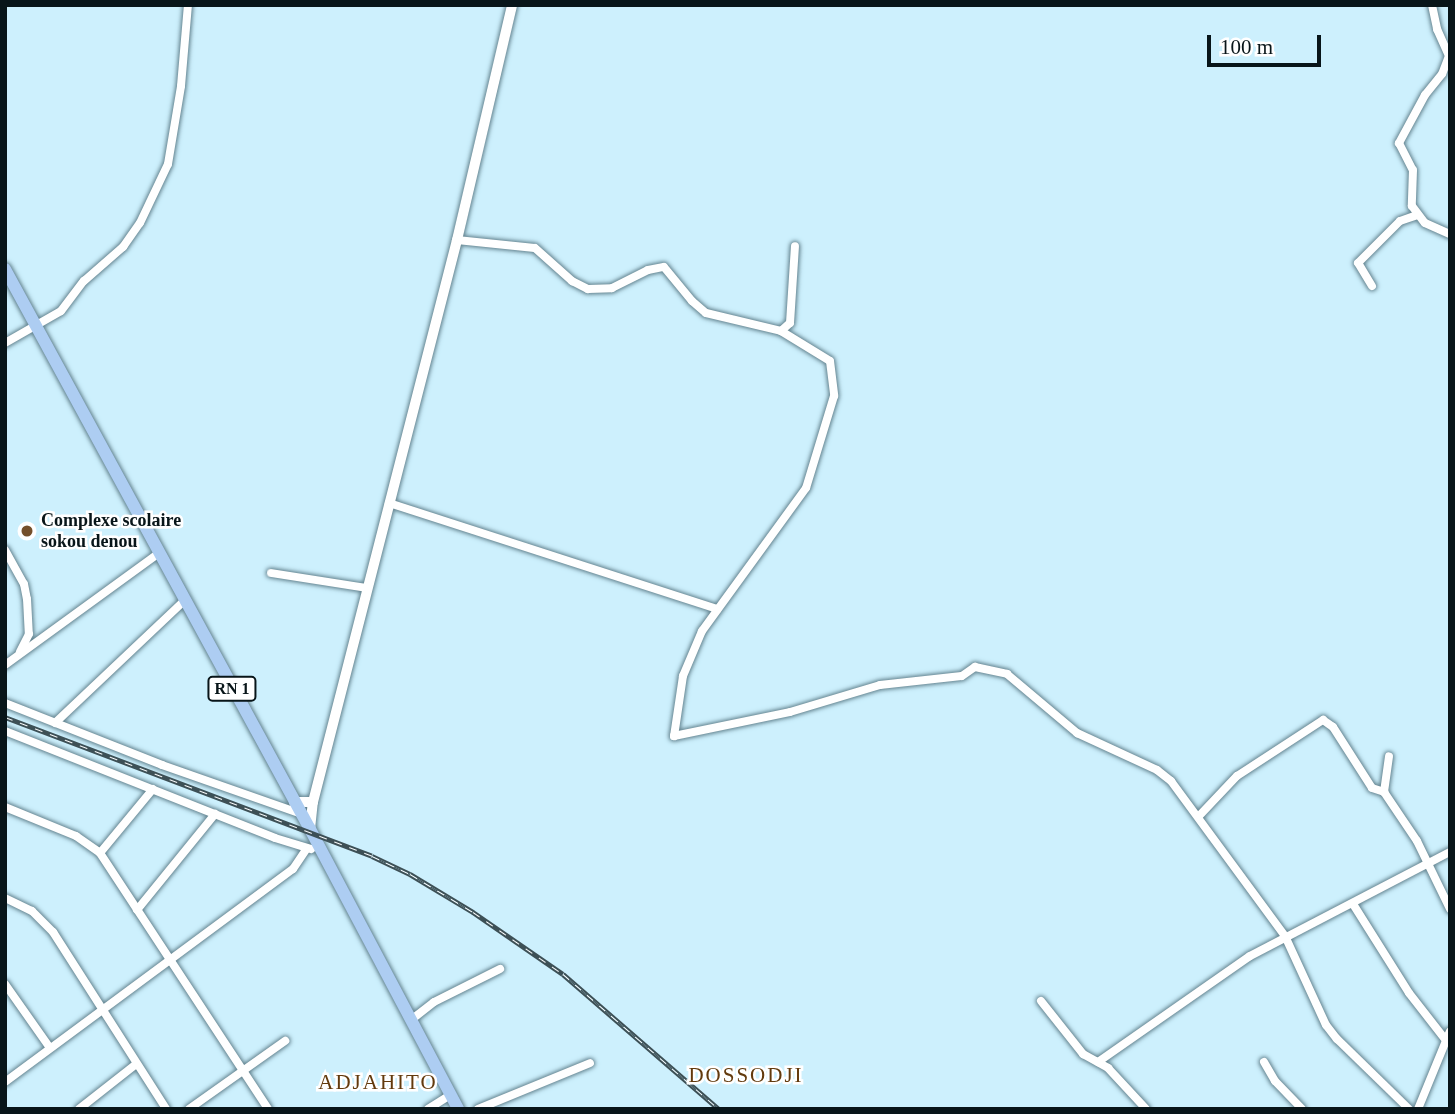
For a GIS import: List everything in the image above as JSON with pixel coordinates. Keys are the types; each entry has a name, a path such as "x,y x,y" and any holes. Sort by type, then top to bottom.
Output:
{"main road":[{"name":"RN 1","path":"5,270 38,326 184,601 310,829 458,1109"},
{"path":"297,807 313,802"}],"street":[{"path":"5,343 61,311 84,281 123,247 165,173 181,86 188,5"},
{"path":"310,829 313,802 457,240 512,5"},
{"path":"1432,5 1437,29 1449,56 1442,74 1419,104 1399,143 1413,170 1412,206 1417,215 1425,223 1450,234"},
{"path":"1371,286 1358,263 1400,221 1417,215"},
{"path":"457,240 535,248 572,281 588,289 612,288 649,270 664,267 692,302 706,313 781,331 830,361 835,396 806,488 702,631 682,676 674,736 790,712 880,685 962,676 975,667 1007,674 1077,733 1157,770 1171,781 1285,936 1326,1025 1409,1109"},
{"path":"781,331 790,323 795,246"},
{"path":"389,503 717,609"},
{"path":"5,550 24,584 27,599 29,634 19,655"},
{"path":"5,665 159,553"},
{"path":"271,573 367,588"},
{"path":"55,723 184,601"},
{"path":"5,703 297,807"},
{"path":"1199,816 1237,776 1323,720 1333,727 1372,788 1384,792 1417,841 1450,909"},
{"path":"5,731 215,814 307,848 321,850"},
{"path":"1384,792 1389,756"},
{"path":"100,853 153,789"},
{"path":"5,807 76,836 100,853 268,1109"},
{"path":"137,910 215,814"},
{"path":"5,1082 293,869 307,848"},
{"path":"1098,1062 1250,956 1450,852"},
{"path":"5,898 32,911 53,932 135,1065 166,1109"},
{"path":"1353,904 1421,1010 1447,1042 1418,1109"},
{"path":"411,1020 434,1002 500,969"},
{"path":"5,984 50,1048"},
{"path":"1041,1000 1083,1054 1098,1062 1146,1109"},
{"path":"189,1109 285,1041"},
{"path":"1264,1062 1275,1081 1302,1109"},
{"path":"478,1109 590,1063"},
{"path":"79,1109 135,1065"},
{"path":"428,1109 450,1094"}],"railway":[{"path":"5,717 372,856 410,874 473,912 563,974 719,1109"}],"place":[{"name":"Complexe scolaire sokou denou","path":"27,531"}],"district":[{"name":"DOSSODJI","path":"746,1075"},
{"name":"ADJAHITO","path":"378,1082"}]}
